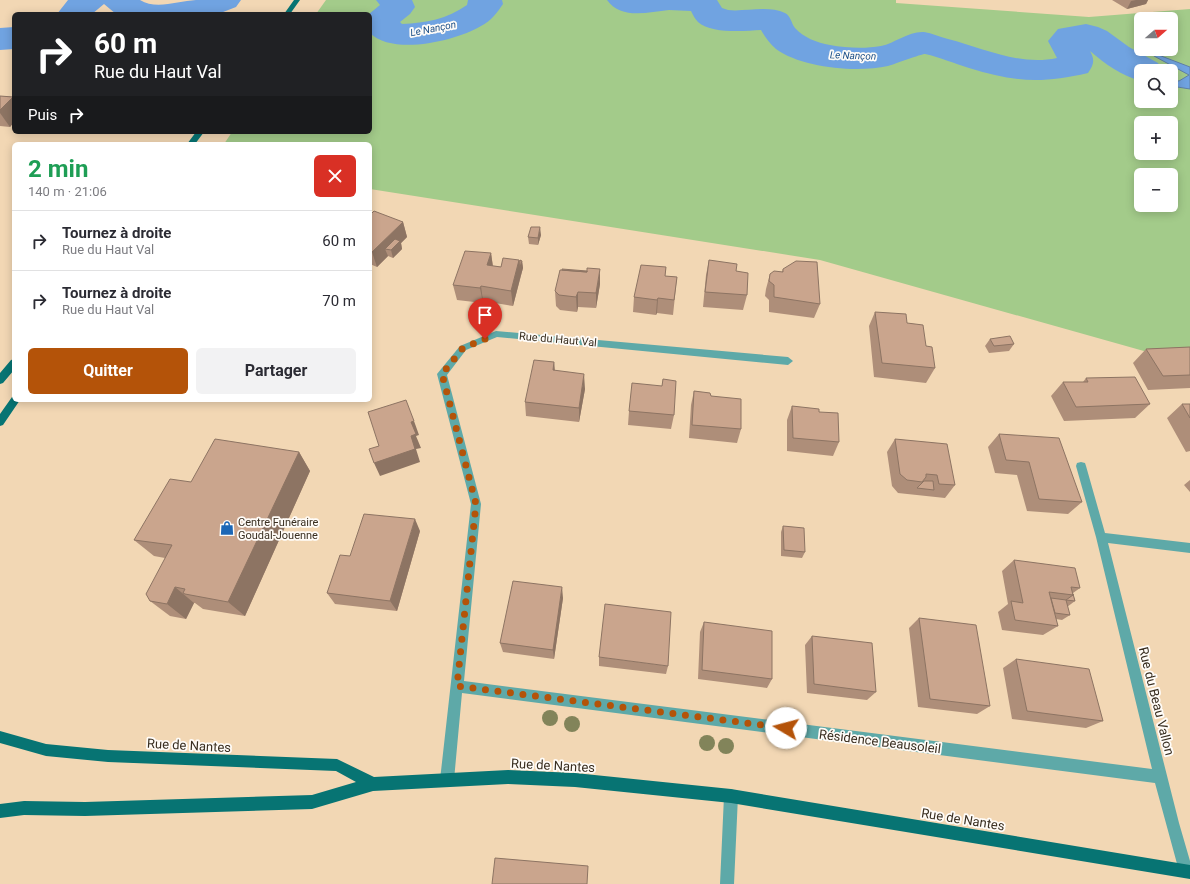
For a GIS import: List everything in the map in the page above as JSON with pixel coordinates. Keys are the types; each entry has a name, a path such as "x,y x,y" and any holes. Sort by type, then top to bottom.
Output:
{"main road":[{"path":"288,12 297,0"},
{"path":"0,380 12,365"},
{"path":"0,422 14,402"},
{"name":"Rue de Nantes","path":"0,737 46,750 108,756 337,766 373,784"},
{"name":"Rue de Nantes","path":"0,811 24,808 85,809 312,802 373,784 508,777 575,780 731,796 1188,871"}],"street":[{"name":"Rue du Haut Val","path":"447,780 476,504 442,374 463,348 496,334 725,354 788,362"},
{"name":"Rue du Beau Vallon","path":"1080,466 1101,537 1161,777 1188,871"},
{"path":"1101,537 1190,548"},
{"name":"Résidence Beausoleil","path":"457,686 1161,777"},
{"path":"728,884 731,796"}],"green space":[{"path":"326,0 896,0 896,3 1089,17 1134,13 1134,56 1178,56 1178,12 1152,12 1190,9 1190,364 820,260 372,189 372,142 225,142 231,134 372,134 372,12 317,12"}],"water":[{"path":"484,0 491,0 490,8 476,20 456,28 415,36 414,32 444,26 465,19 481,8"},
{"path":"617,0 624,0 630,3 650,0 701,1 707,14 736,21 770,17 775,24 775,31 788,43 827,54 861,55 887,53 912,41 927,42 977,60 1024,70 1072,62 1061,37 1062,32 1086,32 1117,57 1134,66 1134,72 1113,61 1091,41 1079,35 1063,37 1084,57 1086,63 1048,71 1021,74 1000,67 970,64 915,44 905,56 900,58 872,61 814,60 782,51 766,29 765,21 731,26 698,15 695,3 663,2 633,7"},
{"path":"1154,56 1161,56 1190,67 1190,89 1178,87 1178,81 1189,75 1178,69 1178,64 1169,64"}],"building":[{"path":"0,96 12,97 12,98 0,110"},
{"path":"374,211 403,222 372,252 372,213"},
{"path":"531,227 540,227 538,238 528,237"},
{"path":"395,239 400,241 391,250 385,249"},
{"path":"465,251 491,253 487,265 501,267 503,258 519,260 511,291 481,286 480,288 453,285"},
{"path":"709,260 737,264 736,271 748,273 747,295 705,292"},
{"path":"796,261 817,262 820,304 774,297 774,285 769,281 770,274 774,271 783,272 783,269"},
{"path":"641,265 666,267 665,276 677,277 674,300 658,298 657,300 634,297"},
{"path":"587,268 600,269 596,293 578,292 576,297 559,295 555,291 560,270 587,272"},
{"path":"562,270 587,271 587,272"},
{"path":"875,312 906,314 907,323 923,325 926,346 932,347 935,368 882,363"},
{"path":"1010,336 1014,344 994,346 990,339"},
{"path":"1190,347 1190,375 1163,376 1146,349"},
{"path":"534,360 554,362 553,370 584,374 579,408 525,402"},
{"path":"1135,377 1150,404 1076,407 1063,382 1088,382 1086,378"},
{"path":"663,379 676,381 674,415 629,411 632,383 662,386"},
{"path":"694,391 710,393 711,396 741,399 741,429 692,425"},
{"path":"406,400 414,421 411,422 416,434 411,436 415,449 374,463 369,449 379,446 368,412"},
{"path":"1182,404 1190,404 1190,418"},
{"path":"792,406 819,409 819,412 838,413 839,442 793,438"},
{"path":"999,434 1059,438 1082,502 1039,499 1029,462 1006,460"},
{"name":"Centre Funéraire Goudal-Jouenne","path":"215,439 299,452 228,602 185,594 183,593 185,589 175,587 167,604 150,601 146,594 172,545 134,540 170,479 191,482"},
{"path":"895,439 947,444 955,485 939,484 937,475 926,474 926,477 922,482 907,480 900,474"},
{"path":"924,481 933,481 934,490 917,488"},
{"path":"364,514 415,519 390,601 327,593 340,555 350,556"},
{"path":"783,526 804,528 805,552 784,550"},
{"path":"1014,560 1075,568 1080,588 1071,587 1073,595 1049,592 1058,626 1015,620 1011,601 1023,603"},
{"path":"513,581 562,587 553,650 500,643"},
{"path":"1073,595 1075,601 1066,600"},
{"path":"1051,598 1066,600 1070,615 1055,613"},
{"path":"605,604 671,612 668,666 599,657"},
{"path":"919,618 976,625 990,706 930,699"},
{"path":"704,622 772,631 772,679 702,670"},
{"path":"812,636 872,643 876,692 814,684"},
{"path":"1016,659 1089,669 1103,721 1027,711"},
{"path":"495,858 588,866 587,884 492,884"}],"waterway":[{"name":"Le Nançon","path":"76,12 82,4 90,0"},
{"name":"Le Nançon","path":"117,0 136,12"},
{"name":"Le Nançon","path":"183,12 209,6 224,0"},
{"name":"Le Nançon","path":"393,0 397,2 398,7 383,19 383,27 392,33 399,35 434,31 459,24 479,12 486,4 485,0"},
{"name":"Le Nançon","path":"624,0 636,4 668,0 700,2 704,5 710,15 719,19 734,21 772,20 775,22 780,33 789,41 801,48 814,53 844,58 884,56 924,43 998,65 1034,71 1075,65 1076,59 1066,41 1070,36 1086,34 1095,38 1116,55 1134,65"},
{"name":"Le Nançon","path":"0,39 12,38"}],"place":[{"name":"Centre Funéraire Goudal-Jouenne","path":"227,528"}],"route":[{"path":"485,339 463,348 442,374 476,504 457,686 786,728"}]}
